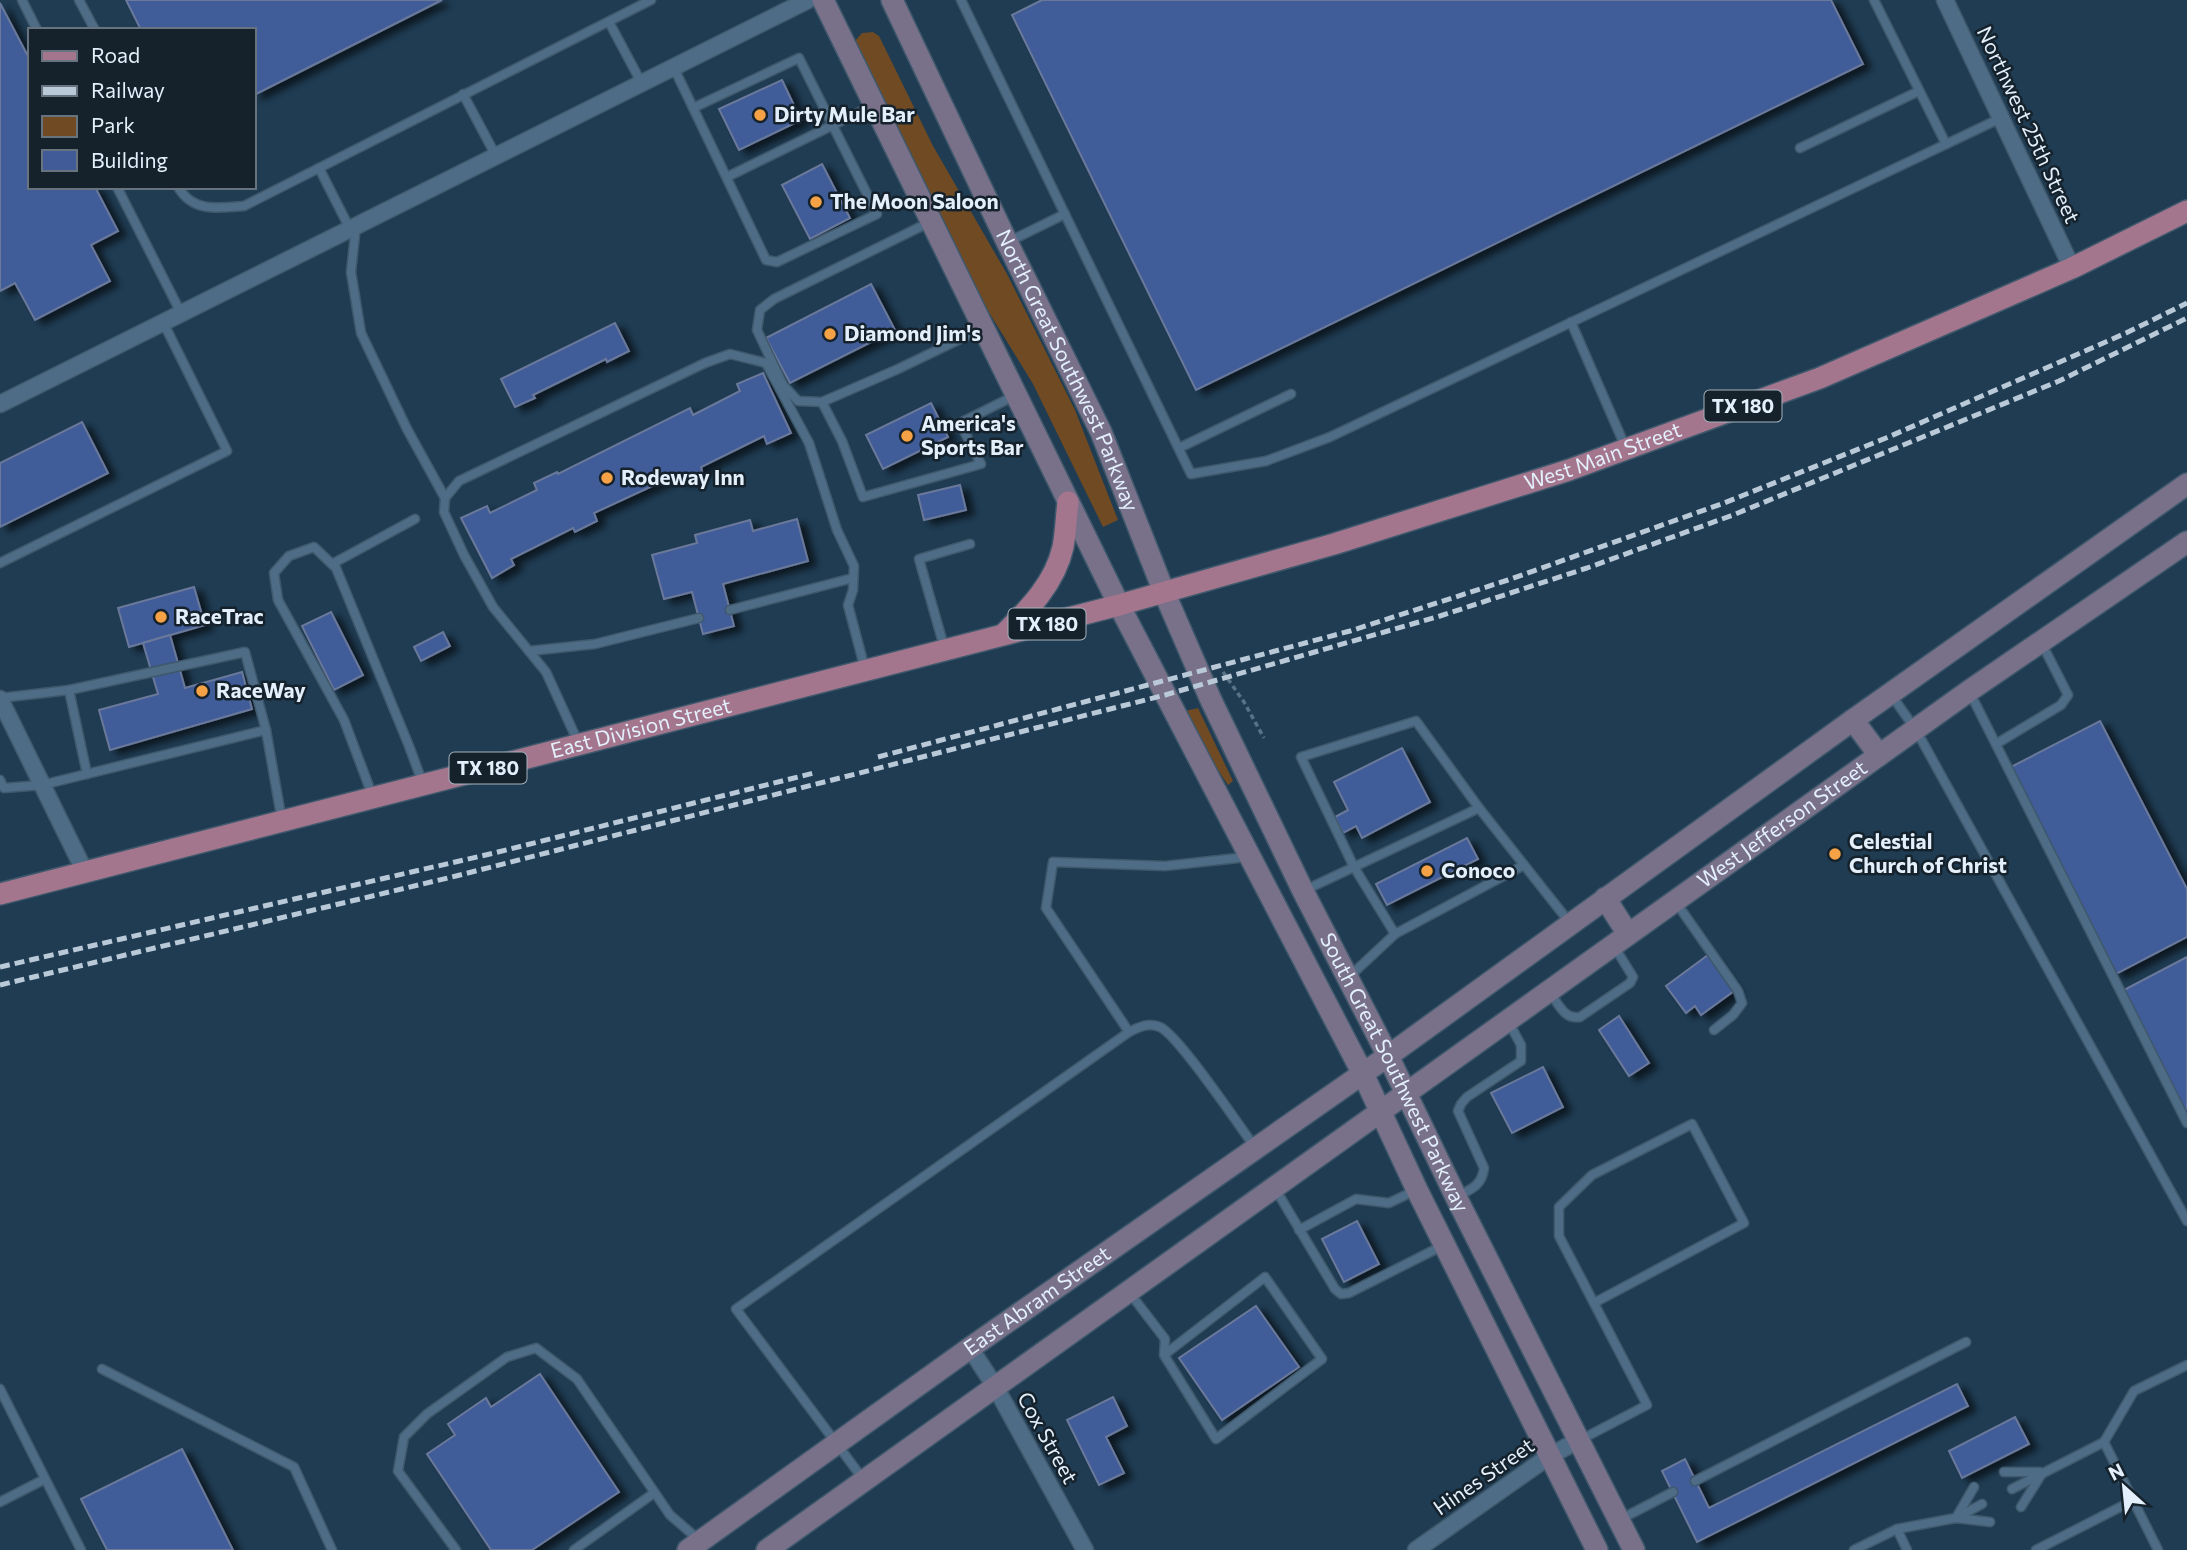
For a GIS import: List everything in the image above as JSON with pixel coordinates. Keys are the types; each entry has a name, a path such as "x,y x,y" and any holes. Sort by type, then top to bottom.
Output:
{"main road":[{"path":"823,0 1119,605"},
{"name":"North Great Southwest Parkway","path":"892,0 1101,432 1164,592"},
{"name":"West Main Street","path":"1119,605 1334,544 1569,470 1820,378 2072,268 2187,211"},
{"name":"West Jefferson Street","path":"1388,1056 1853,720 2187,484"},
{"path":"1002,635 1033,604 1051,577 1063,548 1068,502"},
{"name":"West Jefferson Street","path":"1381,1111 1969,691 2187,542"},
{"name":"South Great Southwest Parkway","path":"1164,592 1201,678 1303,891 1634,1550"},
{"name":"South Great Southwest Parkway","path":"1119,605 1363,1074 1548,1457 1597,1550"},
{"name":"East Division Street","path":"0,894 1119,605"},
{"path":"1853,720 1879,755"},
{"path":"1605,898 1621,940"},
{"name":"East Abram Street","path":"694,1545 1388,1056"},
{"path":"767,1550 1381,1111"}],"street":[{"path":"0,404 808,0"},
{"name":"Northwest 25th Street","path":"1945,0 2072,268"},
{"path":"0,699 85,872"},
{"name":"Cox Street","path":"970,1348 996,1388 1084,1550"},
{"name":"Hines Street","path":"1416,1550 1548,1457 1577,1441"}],"lane":[{"path":"22,0 36,28"},
{"path":"79,0 94,28"},
{"path":"179,189 183,195 208,209 244,206 651,0"},
{"path":"961,0 1191,474 1266,461 1330,437 2001,118"},
{"path":"1874,0 1945,144"},
{"path":"609,22 641,82"},
{"path":"673,66 693,108 727,177 766,260 777,262 877,214 799,58 693,108"},
{"path":"1800,148 1919,91"},
{"path":"463,94 496,156"},
{"path":"727,177 874,105"},
{"path":"319,168 353,227 351,272 361,333 407,429 445,498 444,512 475,576 493,607 546,672 579,744"},
{"path":"118,189 181,313"},
{"path":"1007,242 1065,214"},
{"path":"930,222 774,299 760,310 757,330 783,386 798,401 822,402 983,328"},
{"path":"0,563 227,451 163,322"},
{"path":"1571,322 1626,449"},
{"path":"445,498 458,481 705,363 730,355 766,363 808,443 836,530 854,566 848,605 865,670"},
{"path":"1179,448 1291,394"},
{"path":"822,402 842,441 863,497 981,464 960,423 1016,395"},
{"path":"332,564 415,519"},
{"path":"945,650 919,559 970,544"},
{"path":"373,797 344,720 278,600 274,573 289,556 314,547 337,568 410,746 423,785"},
{"path":"730,610 853,578"},
{"path":"529,651 595,644 699,618"},
{"path":"1996,744 2061,705 2068,695 2041,642"},
{"path":"0,699 69,690 245,652 266,730 282,821"},
{"path":"69,690 87,774"},
{"path":"1969,691 2187,1123"},
{"path":"1890,694 1916,730 2187,1221"},
{"path":"1395,934 1354,867 1301,757 1416,721 1479,808 1570,923"},
{"path":"0,780 4,788 43,785 266,730"},
{"path":"1303,891 1479,808"},
{"path":"1129,1032 1046,908 1053,862 1166,866 1249,857"},
{"path":"1348,978 1395,934 1524,864"},
{"path":"1675,901 1738,992 1742,1003 1733,1015 1714,1030"},
{"path":"1549,991 1567,1016 1573,1018 1580,1017 1630,983 1633,977 1621,940"},
{"path":"1456,1197 1476,1187 1483,1178 1484,1168 1459,1116 1461,1104 1521,1061 1521,1045 1508,1020"},
{"path":"865,1481 736,1309 1129,1032 1146,1024 1160,1027 1178,1044 1256,1149"},
{"path":"1577,1441 1647,1405 1559,1236 1559,1208 1592,1175 1692,1124 1744,1223 1594,1303"},
{"path":"1274,1187 1335,1289 1341,1294 1349,1293 1445,1245"},
{"path":"1299,1230 1356,1199 1389,1203 1417,1190"},
{"path":"1129,1292 1165,1339 1164,1355 1216,1439 1322,1359 1265,1277 1164,1355"},
{"path":"1695,1481 1966,1342"},
{"path":"456,1550 398,1471 404,1437 427,1414 507,1357 536,1348 577,1379 654,1493 694,1545"},
{"path":"2012,1489 2104,1442 2134,1391 2187,1365"},
{"path":"102,1369 294,1467 332,1550"},
{"path":"0,1389 81,1550"},
{"path":"2104,1442 2158,1550"},
{"path":"2004,1472 2043,1472"},
{"path":"2021,1507 2043,1472"},
{"path":"0,1502 45,1479"},
{"path":"1956,1518 1973,1487"},
{"path":"1619,1521 1672,1492"},
{"path":"574,1550 654,1493"},
{"path":"2036,1550 2134,1500"},
{"path":"1956,1518 1982,1504"},
{"path":"1854,1550 1897,1529 1956,1518 1990,1522"},
{"path":"1897,1529 1907,1550"}],"path":[{"path":"1219,666 1244,702 1264,738"}],"green space":[{"path":"873,32 879,36 933,146 1007,274 1075,410 1118,520 1103,527 1033,384 966,275 854,42 862,33"},
{"path":"1198,708 1233,781 1228,785 1209,757 1185,711"}],"building":[{"path":"126,0 442,0 256,94 256,28 140,28"},
{"path":"1042,0 1831,0 1863,64 1196,390 1012,15"},
{"path":"0,3 28,56 28,189 96,189 118,231 91,245 110,281 35,320 15,283 0,291"},
{"name":"Dirty Mule Bar","path":"782,80 801,120 739,150 719,109"},
{"name":"The Moon Saloon","path":"822,164 850,218 810,239 782,185"},
{"name":"Diamond Jim's","path":"871,284 895,330 790,383 766,338"},
{"path":"615,323 629,351 607,362 606,359 533,395 535,398 515,407 501,379"},
{"name":"Rodeway Inn","path":"763,373 791,433 767,444 764,436 701,467 702,471 682,481 676,475 594,513 597,521 575,532 573,528 511,559 514,565 492,578 461,518 487,506 490,513 537,490 534,483 557,472 558,474 690,408 693,415 740,391 737,384"},
{"name":"America's Sports Bar","path":"931,403 948,437 883,469 866,435"},
{"path":"82,422 108,473 0,527 0,463"},
{"path":"960,485 966,510 924,520 918,495"},
{"path":"797,519 808,561 723,584 734,626 703,634 692,592 664,599 652,555 697,543 695,535 750,520 753,531"},
{"name":"RaceTrac","path":"194,587 205,625 129,647 118,608"},
{"path":"331,612 363,675 334,690 302,626"},
{"path":"443,632 450,646 421,661 414,647"},
{"name":"RaceWay","path":"170,635 185,688 242,672 252,709 110,750 99,710 158,694 143,643"},
{"path":"2100,721 2187,889 2187,937 2116,974 2009,768"},
{"path":"1402,748 1430,802 1362,838 1356,826 1343,833 1335,817 1348,810 1334,782"},
{"name":"Conoco","path":"1467,838 1478,859 1387,905 1376,884"},
{"path":"1708,955 1734,991 1701,1015 1695,1006 1686,1013 1666,986"},
{"path":"2187,957 2187,1114 2124,990"},
{"path":"1619,1016 1649,1063 1629,1076 1599,1030"},
{"path":"1543,1067 1563,1107 1512,1133 1491,1093"},
{"path":"1357,1221 1379,1264 1344,1282 1322,1239"},
{"path":"1256,1306 1299,1367 1222,1420 1179,1358"},
{"path":"540,1374 619,1492 532,1550 491,1550 427,1454 455,1435 448,1424 486,1398 491,1407"},
{"path":"1957,1384 1968,1406 1697,1542 1662,1471 1685,1459 1709,1508"},
{"path":"1113,1397 1127,1426 1106,1437 1124,1473 1099,1485 1067,1420"},
{"path":"2015,1417 2029,1444 1962,1478 1949,1451"},
{"path":"182,1449 233,1550 107,1550 81,1499"}],"railway":[{"path":"878,757 1350,631 1508,580 1724,503 1886,438 2126,333 2187,303"},
{"path":"0,985 456,876 1165,695 1440,616 1587,568 1733,515 2059,381 2187,318"},
{"path":"0,967 494,853 814,773"}],"place":[{"name":"Dirty Mule Bar","path":"760,115"},
{"name":"The Moon Saloon","path":"816,202"},
{"name":"Diamond Jim's","path":"830,334"},
{"name":"America's Sports Bar","path":"907,436"},
{"name":"Rodeway Inn","path":"607,478"},
{"name":"RaceTrac","path":"161,617"},
{"name":"RaceWay","path":"202,691"},
{"name":"Celestial Church of Christ","path":"1835,854"},
{"name":"Conoco","path":"1427,871"}]}
